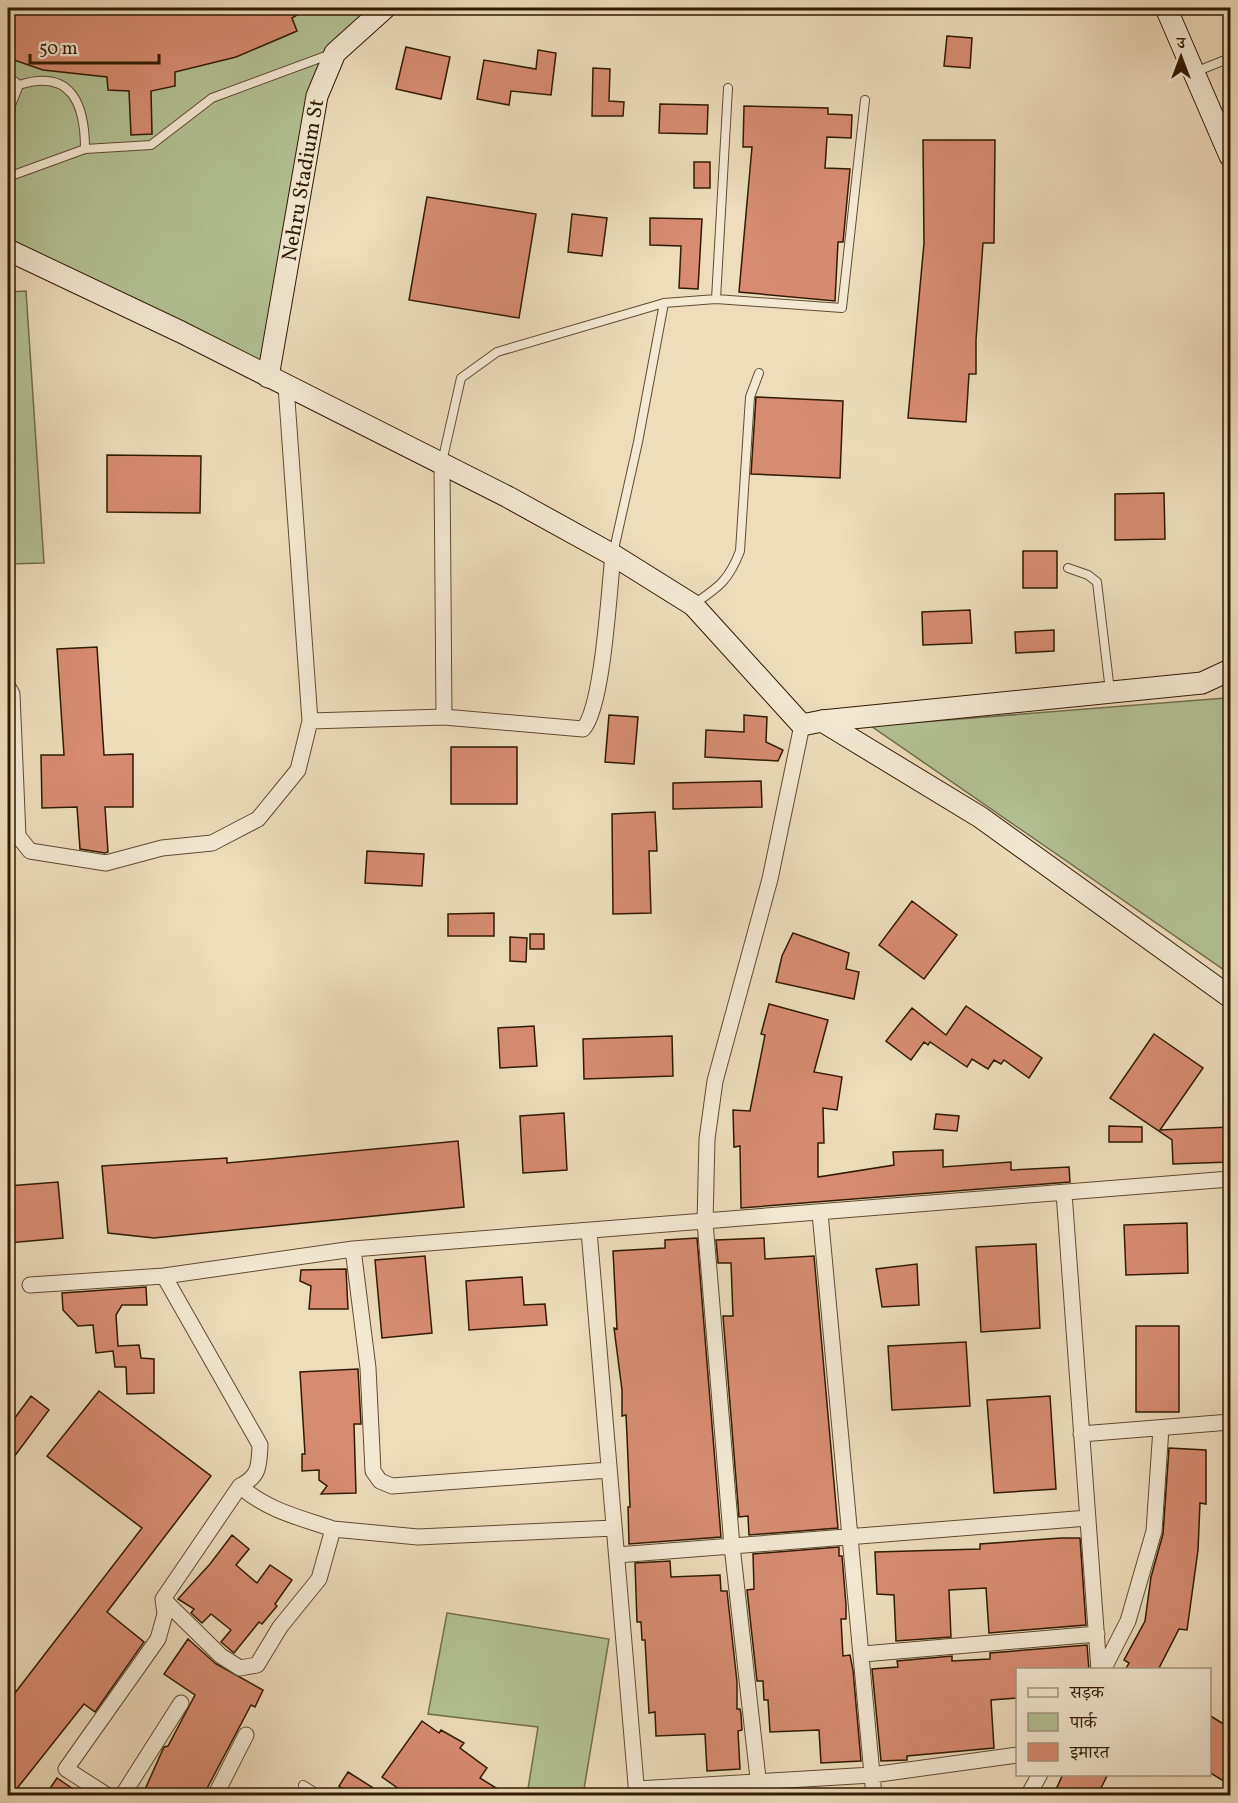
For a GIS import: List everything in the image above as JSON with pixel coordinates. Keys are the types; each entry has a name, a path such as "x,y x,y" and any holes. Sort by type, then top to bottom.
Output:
{"street":[{"name":"Nehru Stadium St","path":"277,381 317,96 334,53 385,8"},
{"path":"1166,8 1230,156"},
{"path":"8,250 181,332 508,497 613,555 693,604 801,725"},
{"path":"8,687 12,694 18,836 30,851 106,863 162,848 212,843 258,819 297,770 310,721 277,381"},
{"path":"442,464 444,717"},
{"path":"310,721 444,717 584,729 590,721 596,697 613,555"},
{"path":"801,725 1202,683 1230,670"},
{"path":"822,721 980,817 1230,997"},
{"path":"760,1790 732,1546 705,1222 707,1139 715,1081 770,879 801,725"},
{"path":"30,1285 164,1276 354,1250 1230,1179"},
{"path":"1064,1193 1101,1668"},
{"path":"820,1213 849,1537 863,1654 874,1796"},
{"path":"589,1231 637,1792 760,1790 1016,1755"},
{"path":"354,1250 368,1368 373,1471 380,1481 392,1486 609,1470"},
{"path":"108,1796 66,1769 158,1639 165,1614 163,1599 240,1486 252,1480 258,1472 260,1445 164,1276"},
{"path":"1081,1434 1230,1422"},
{"path":"1102,1668 1128,1621 1154,1531 1161,1428"},
{"path":"240,1486 253,1497 278,1510 333,1529 418,1537 614,1528"},
{"path":"616,1555 1088,1518"},
{"path":"163,1599 221,1656 240,1668 257,1665 280,1627 319,1579 333,1529"},
{"path":"863,1654 1097,1634"},
{"path":"122,1796 181,1703"},
{"path":"215,1796 246,1735"},
{"path":"1028,1796 1039,1776"}],"lane":[{"path":"8,177 85,149 152,145 213,98 334,53"},
{"path":"1194,72 1230,58"},
{"path":"8,76 19,85"},
{"path":"19,85 33,81 48,81 62,86 74,95 85,122 85,149"},
{"path":"8,136 11,105 19,85"},
{"path":"717,299 728,88"},
{"path":"442,464 461,378 497,352 664,303 717,299 842,308 865,100"},
{"path":"613,555 638,442 664,303"},
{"path":"693,604 721,586 732,572 741,551 750,397 759,373"},
{"path":"1068,568 1088,575 1097,582 1110,692"},
{"path":"303,1785 321,1796"}],"green space":[{"path":"8,8 385,8 335,53 268,377 8,247"},
{"path":"26,291 44,563 8,564 8,292"},
{"path":"1225,698 1230,715 1230,974 871,726"},
{"path":"447,1613 609,1639 583,1795 527,1795 538,1727 428,1714"}],"building":[{"path":"8,8 308,8 292,18 297,31 236,57 175,72 175,86 151,91 152,134 131,135 129,91 108,90 107,77 43,70 8,58"},
{"path":"947,36 972,38 970,68 944,66"},
{"path":"406,47 450,57 441,99 396,89"},
{"path":"538,50 556,53 551,95 511,91 509,105 477,99 484,60 536,69"},
{"path":"593,68 610,69 609,101 624,102 623,116 592,116"},
{"path":"660,104 708,105 707,134 659,133"},
{"path":"744,106 828,108 828,114 852,115 851,138 827,137 825,168 850,169 843,242 838,242 835,301 739,292 752,147 743,147"},
{"path":"923,140 995,140 994,243 983,243 976,340 976,374 969,374 966,422 908,418 924,243"},
{"path":"694,162 710,162 710,188 694,188"},
{"path":"427,197 536,214 519,318 409,300"},
{"path":"572,214 607,218 602,256 568,252"},
{"path":"650,218 702,219 698,289 679,288 681,246 650,245"},
{"path":"756,397 843,401 840,478 751,474"},
{"path":"107,455 201,456 200,513 107,512"},
{"path":"1164,493 1165,539 1115,540 1115,494"},
{"path":"1023,551 1057,551 1057,588 1023,588"},
{"path":"970,610 972,643 923,645 922,612"},
{"path":"1054,630 1054,651 1016,653 1015,632"},
{"path":"97,647 104,755 133,754 133,807 105,807 108,852 105,853 80,849 77,807 42,808 41,755 64,755 57,649"},
{"path":"609,715 638,717 634,764 605,762"},
{"path":"744,715 767,717 766,742 783,750 778,761 705,757 706,730 744,732"},
{"path":"451,747 517,747 517,804 451,804"},
{"path":"761,781 762,807 673,809 673,783"},
{"path":"655,812 657,851 649,851 651,913 613,914 612,814"},
{"path":"367,851 424,854 422,886 365,883"},
{"path":"912,901 957,935 924,979 879,945"},
{"path":"494,913 494,936 448,936 448,914"},
{"path":"793,933 849,953 846,969 859,972 854,999 776,982 782,956"},
{"path":"530,934 544,934 544,949 530,949"},
{"path":"510,937 527,938 526,962 510,961"},
{"path":"769,1004 828,1020 814,1072 842,1077 837,1110 823,1108 824,1143 818,1143 818,1177 894,1165 893,1152 943,1150 943,1167 1011,1162 1011,1170 1069,1167 1070,1182 741,1208 740,1146 734,1147 733,1110 750,1111 765,1035 761,1034"},
{"path":"966,1006 1042,1058 1029,1078 1004,1060 1001,1064 994,1060 988,1069 972,1059 967,1067 930,1042 928,1045 924,1042 911,1060 886,1041 912,1008 946,1035"},
{"path":"534,1026 537,1066 500,1068 498,1028"},
{"path":"1154,1034 1203,1068 1160,1130 1230,1127 1230,1162 1173,1164 1172,1140 1110,1098"},
{"path":"672,1036 673,1076 584,1079 583,1039"},
{"path":"564,1113 567,1170 523,1173 520,1116"},
{"path":"936,1114 959,1116 957,1131 934,1129"},
{"path":"1109,1126 1142,1127 1142,1142 1109,1142"},
{"path":"458,1141 464,1207 154,1238 108,1233 102,1166 227,1158 227,1163"},
{"path":"58,1182 63,1238 8,1243 8,1186"},
{"path":"1187,1223 1188,1273 1126,1275 1124,1225"},
{"path":"697,1238 721,1537 629,1544 628,1507 630,1507 626,1415 622,1416 622,1390 614,1328 617,1329 613,1251 665,1248 665,1240"},
{"path":"764,1238 765,1259 814,1256 838,1528 749,1535 748,1516 739,1517 723,1316 733,1316 731,1263 718,1263 716,1240"},
{"path":"1036,1244 1040,1328 981,1332 976,1247"},
{"path":"425,1256 432,1333 382,1338 375,1260"},
{"path":"917,1264 919,1305 882,1307 876,1269"},
{"path":"346,1269 348,1309 309,1309 311,1286 300,1281 301,1270"},
{"path":"522,1277 524,1305 545,1304 547,1325 469,1330 466,1281"},
{"path":"146,1287 147,1305 122,1305 116,1315 118,1346 139,1345 141,1358 154,1359 154,1393 127,1394 126,1367 115,1367 113,1351 96,1353 93,1325 78,1326 63,1310 62,1293"},
{"path":"1136,1326 1179,1326 1179,1412 1136,1412"},
{"path":"966,1342 970,1406 892,1410 888,1346"},
{"path":"358,1369 361,1424 354,1424 356,1493 321,1494 327,1486 319,1480 319,1470 302,1471 302,1454 305,1454 300,1372"},
{"path":"99,1391 211,1476 107,1612 144,1642 95,1712 84,1704 11,1796 8,1796 8,1702 142,1528 47,1456"},
{"path":"31,1396 49,1410 8,1465 8,1427"},
{"path":"1050,1396 1056,1489 994,1493 987,1400"},
{"path":"1169,1448 1206,1450 1206,1504 1200,1503 1198,1550 1187,1630 1179,1629 1159,1668 1126,1668 1129,1663 1124,1660 1145,1621 1151,1577 1163,1534"},
{"path":"232,1535 249,1549 236,1565 257,1583 270,1565 292,1580 275,1604 277,1606 262,1624 259,1622 234,1653 221,1642 231,1630 211,1614 202,1623 191,1613 194,1609 178,1599 210,1564"},
{"path":"1080,1538 1086,1625 989,1633 986,1588 949,1590 951,1637 896,1641 894,1595 877,1594 875,1552 980,1549 980,1544"},
{"path":"839,1547 839,1556 842,1556 846,1605 846,1619 841,1619 843,1656 850,1655 853,1670 861,1761 821,1763 819,1730 770,1732 768,1700 764,1700 763,1681 757,1681 747,1590 754,1589 753,1554"},
{"path":"670,1561 671,1577 720,1575 721,1591 727,1591 737,1682 737,1709 740,1709 741,1714 742,1730 738,1731 740,1769 707,1771 705,1734 656,1736 655,1712 649,1713 645,1640 642,1640 641,1622 637,1622 635,1563"},
{"path":"188,1639 216,1664 263,1690 255,1707 251,1705 203,1796 142,1796 164,1747 168,1746 195,1695 164,1674"},
{"path":"1087,1645 1089,1668 1016,1668 1016,1698 991,1700 994,1748 907,1756 907,1760 881,1761 872,1669 898,1667 897,1661 952,1656 952,1661 990,1659 990,1653"},
{"path":"1211,1716 1230,1728 1230,1785 1211,1773"},
{"path":"422,1721 439,1733 441,1730 464,1743 460,1748 487,1768 480,1778 509,1796 409,1796 382,1777"},
{"path":"348,1772 386,1796 352,1796 339,1786"},
{"path":"1062,1776 1107,1776 1097,1796 1053,1796"},
{"path":"57,1778 83,1796 45,1796"}]}
